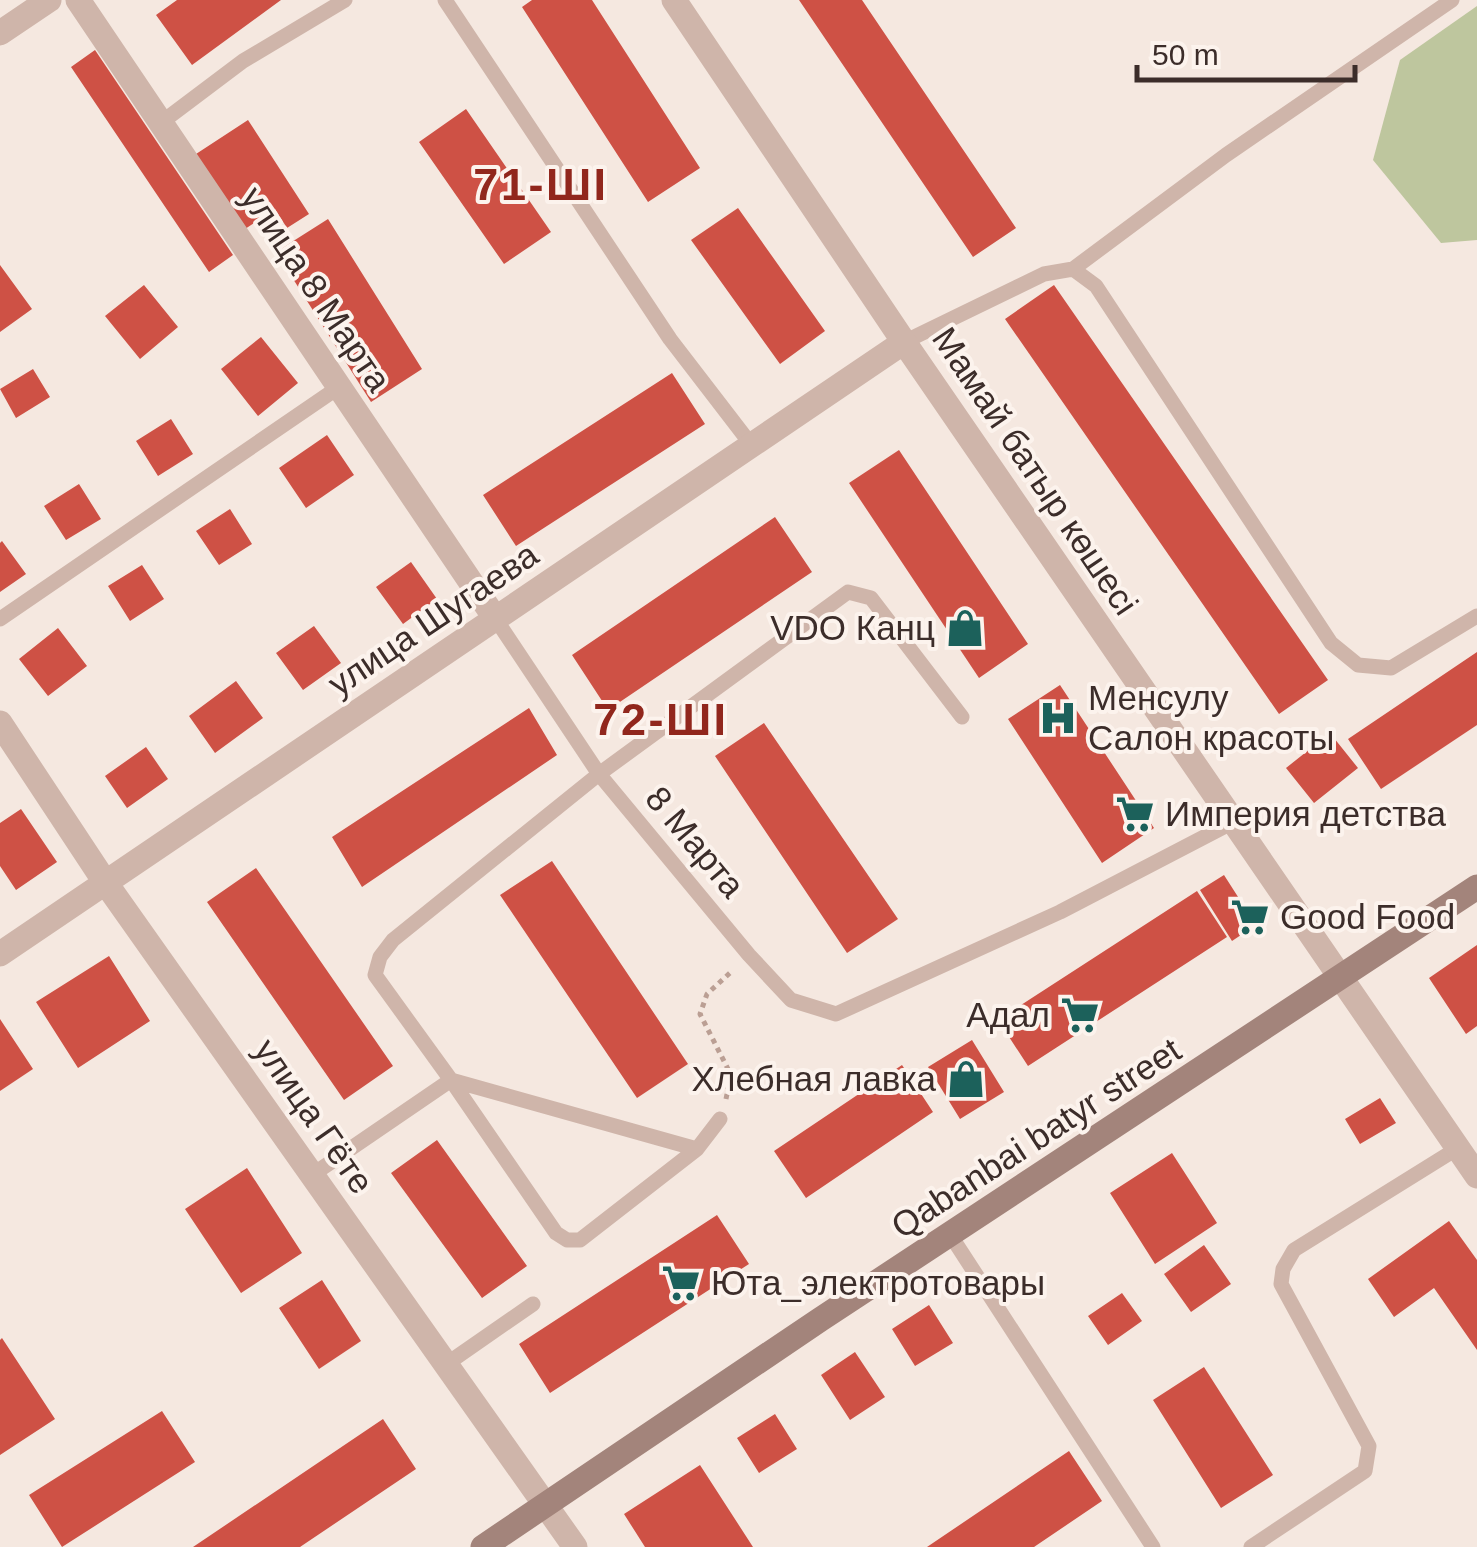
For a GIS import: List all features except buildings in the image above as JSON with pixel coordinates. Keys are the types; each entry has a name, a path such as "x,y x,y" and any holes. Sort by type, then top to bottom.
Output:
{"main road":[{"name":"Qabanbai batyr street","path":"483,1547 821,1319 1477,888"}],"street":[{"path":"0,33 49,0"},
{"name":"улица 8 Марта","path":"78,0 495,618"},
{"name":"Мамай батыр көшесі","path":"674,0 1477,1176"},
{"name":"улица Шугаева","path":"0,954 904,342"},
{"name":"улица Гёте","path":"0,722 105,882 575,1547"}],"lane":[{"path":"162,122 243,61 344,0"},
{"path":"445,0 670,339 753,446"},
{"path":"904,342 1044,274 1072,269 1226,155 1452,0"},
{"path":"1072,269 1096,286 1332,643 1358,665 1391,668 1477,616"},
{"path":"0,619 339,387"},
{"path":"720,1120 698,1149 580,1240 568,1240 556,1233 375,974 380,956 392,940 599,774 848,592 871,598 962,717"},
{"name":"8 Марта","path":"495,618 599,774 749,955 791,1000 836,1014 1060,912 1233,822"},
{"path":"312,1175 451,1080 698,1149"},
{"path":"1252,1547 1365,1471 1369,1446 1281,1284 1283,1269 1294,1250 1458,1148"},
{"path":"951,1236 1153,1547"},
{"path":"448,1364 533,1304"}],"path":[{"path":"720,1120 731,1075 700,1014 707,994 749,955"}],"green space":[{"path":"1477,6 1477,240 1441,243 1373,160 1400,60"}],"place":[{"name":"VDO Канц","path":"965,628"},
{"name":"Менсулу Салон красоты","path":"1058,718"},
{"name":"Империя детства","path":"1135,814"},
{"name":"Good Food","path":"1250,917"},
{"name":"Адал","path":"1080,1015"},
{"name":"Хлебная лавка","path":"966,1079"},
{"name":"Юта_электротовары","path":"681,1283"}],"district":[{"name":"71-ШІ","path":"541,184"},
{"name":"72-ШІ","path":"661,719"}]}
